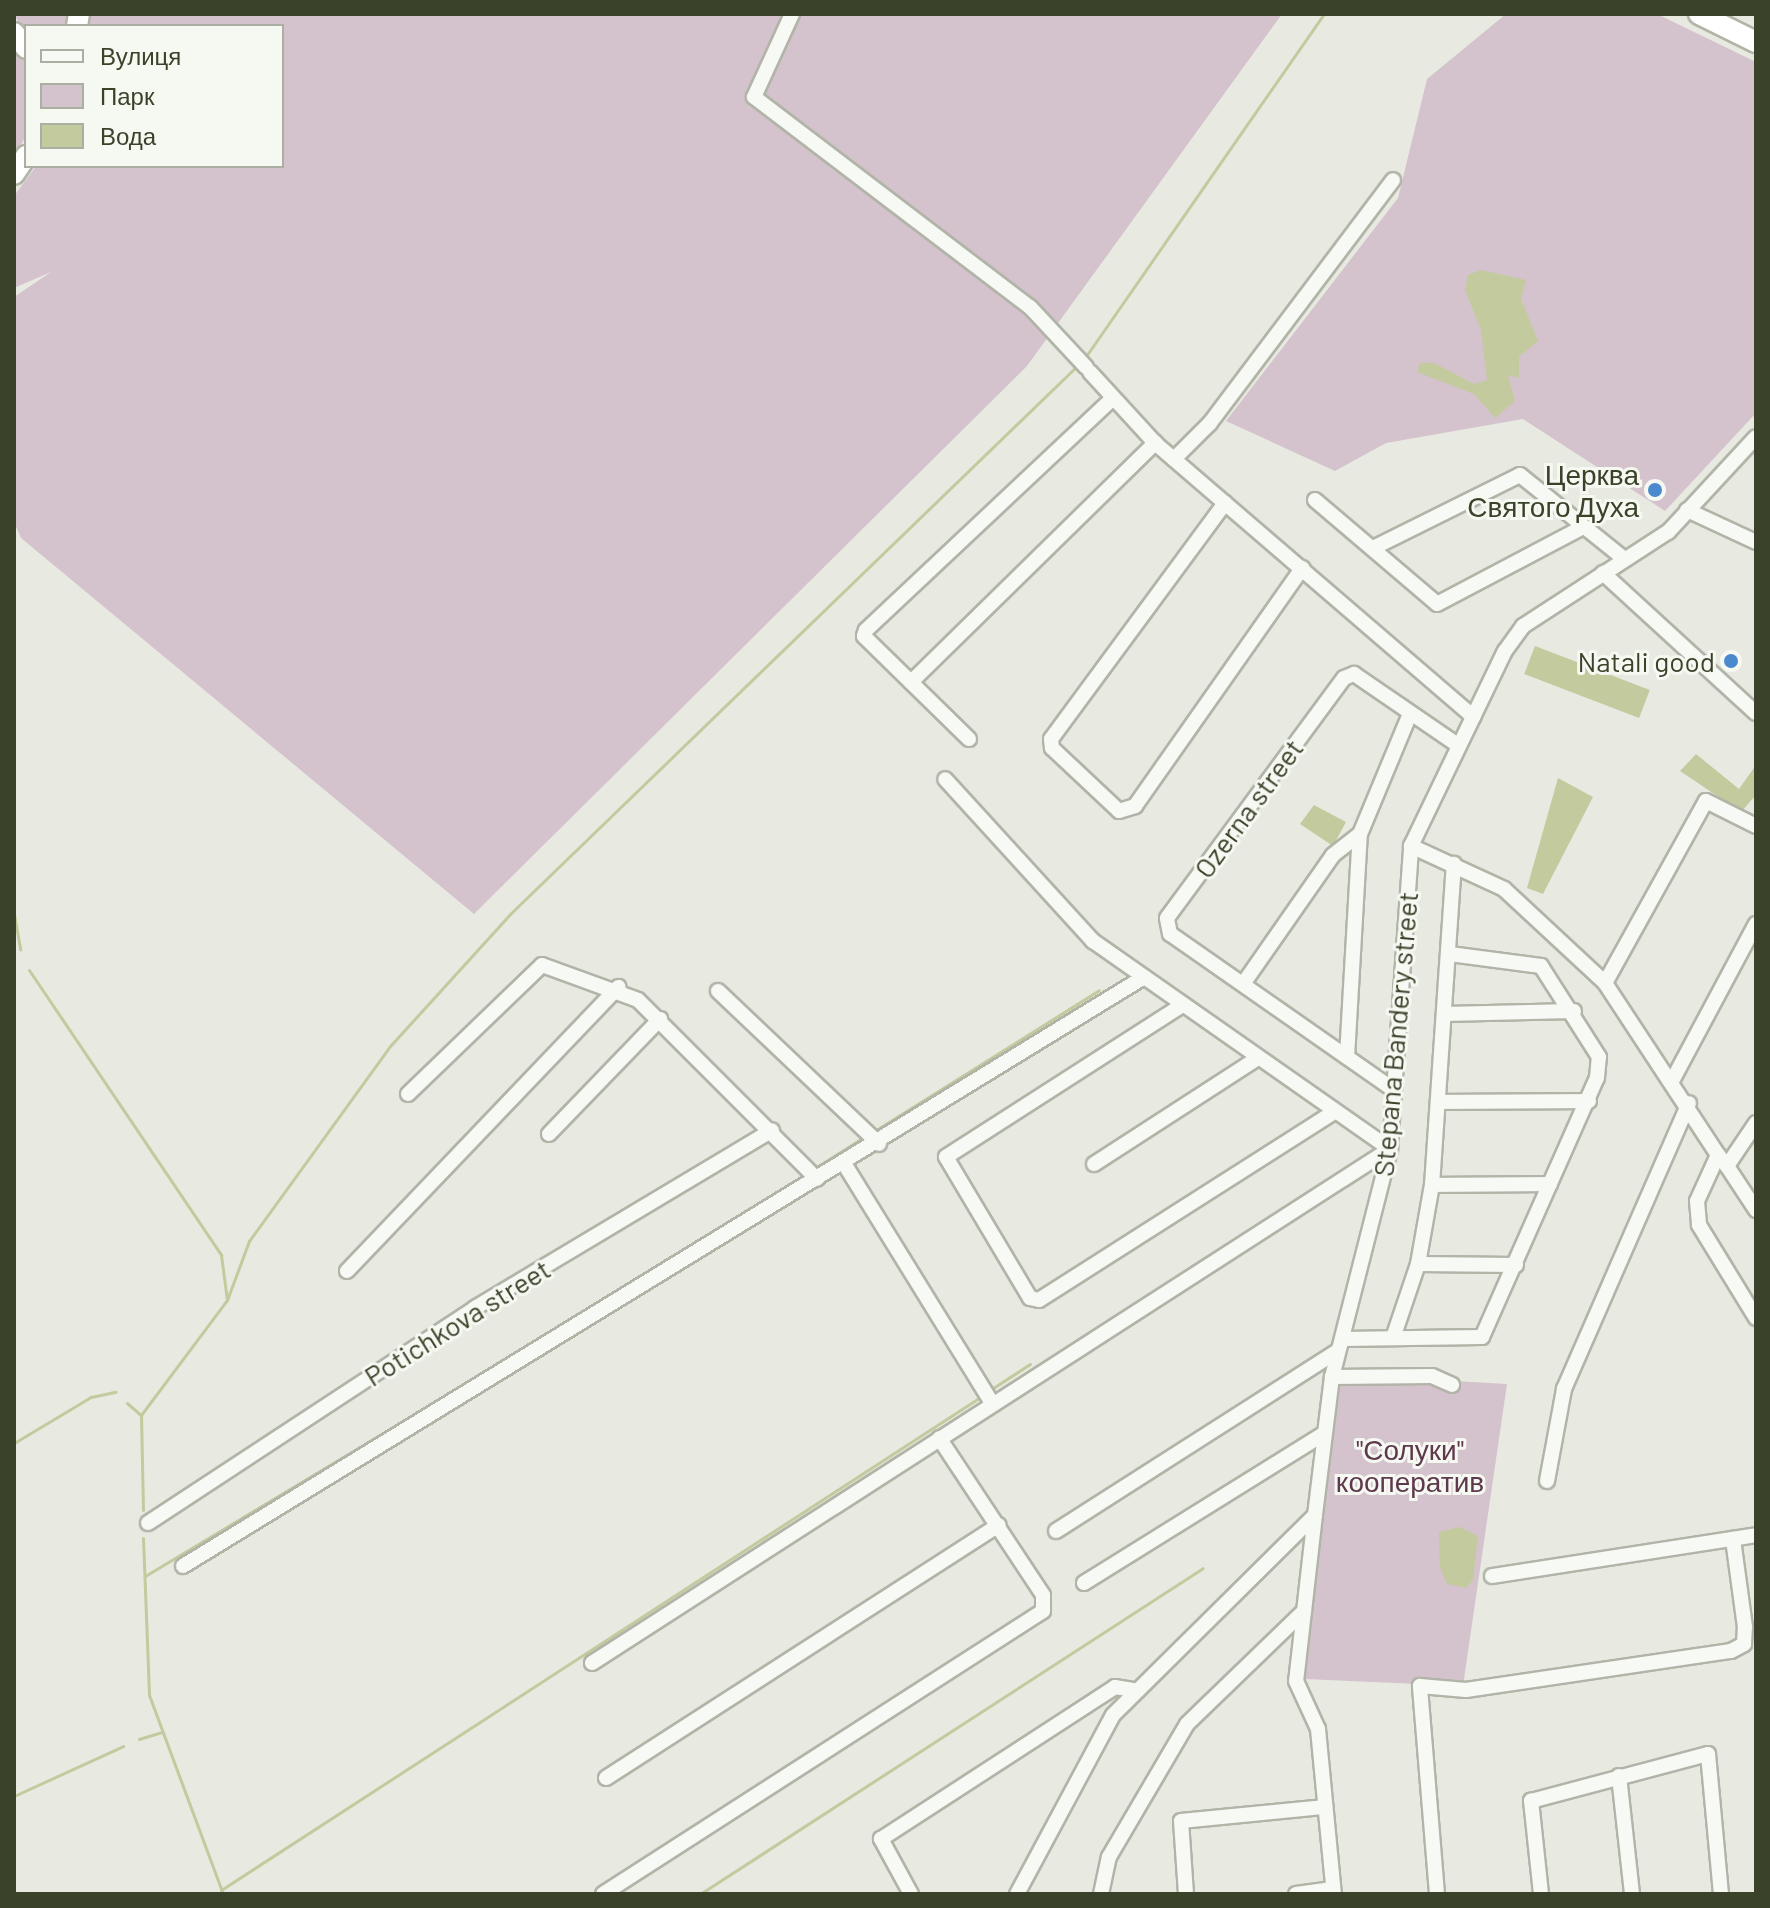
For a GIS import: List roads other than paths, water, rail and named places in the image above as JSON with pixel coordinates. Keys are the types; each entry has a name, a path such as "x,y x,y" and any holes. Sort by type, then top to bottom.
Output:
{"highway":[{"path":"1699,14 1756,42"}],"street":[{"path":"792,14 754,97 1030,307 1155,443 1473,717"},
{"path":"1174,459 1210,423 1393,180"},
{"path":"969,739 864,636 866,630 1113,398"},
{"name":"Stepana Bandery street","path":"1334,1892 1314,1711 1296,1681 1332,1377 1390,1149 1411,846 1473,717 1523,626 1622,557 1668,532 1756,437"},
{"path":"911,682 1155,443"},
{"path":"1373,548 1520,475 1581,528 1622,557"},
{"path":"1315,500 1437,604 1446,604 1581,528"},
{"path":"1225,503 1051,739 1052,748 1119,811 1135,806 1302,568"},
{"path":"1687,510 1756,542"},
{"path":"1603,573 1756,713"},
{"name":"Ozerna street","path":"1394,1090 1170,934 1167,918 1344,678 1354,674 1459,746"},
{"path":"1347,1057 1360,834 1410,714"},
{"path":"592,1663 991,1401 1390,1149 1332,1113 1141,979 1093,941 945,779"},
{"path":"1605,983 1706,801 1756,826"},
{"path":"1243,984 1333,855 1360,834"},
{"path":"1411,846 1504,889 1605,983 1689,1103 1756,1210"},
{"path":"1393,1338 1418,1264 1432,1185 1454,864"},
{"path":"1672,1081 1756,924"},
{"path":"1056,1531 1339,1345 1393,1338 1482,1337 1589,1101 1599,1057 1574,1011 1541,966 1450,954"},
{"path":"408,1094 542,965 618,987 660,1019 817,1179"},
{"path":"183,1566 817,1179 845,1165 1141,979"},
{"path":"347,1271 618,987"},
{"path":"718,991 879,1144"},
{"path":"1181,1006 944,1162 1030,1298 1039,1300 1332,1113"},
{"path":"1444,1014 1574,1011"},
{"path":"549,1134 660,1019"},
{"path":"1094,1164 1256,1059"},
{"path":"1439,1102 1589,1101"},
{"path":"1547,1481 1564,1389 1689,1103"},
{"path":"1756,1123 1752,1143 1723,1161 1697,1201 1699,1225 1756,1318"},
{"name":"Potichkova street","path":"148,1523 475,1308 772,1130"},
{"path":"845,1165 991,1401"},
{"path":"1432,1185 1550,1184"},
{"path":"1418,1264 1516,1265"},
{"path":"1332,1377 1432,1376 1452,1385"},
{"path":"1084,1583 1323,1434"},
{"path":"603,1894 1043,1611 1043,1595 939,1438"},
{"path":"1017,1894 1133,1690 1315,1515"},
{"path":"606,1778 998,1525"},
{"path":"1492,1576 1756,1535"},
{"path":"1437,1894 1420,1686 1466,1690 1731,1651 1744,1644 1745,1627 1733,1539"},
{"path":"1101,1894 1109,1857 1187,1724 1304,1611"},
{"path":"911,1894 881,1839 1103,1694 1120,1685 1133,1690"},
{"path":"1541,1894 1531,1801 1708,1754 1721,1894"},
{"path":"1619,1776 1632,1894"},
{"path":"1186,1894 1181,1821 1325,1807"},
{"path":"1296,1894 1334,1892"}],"water":[{"path":"1481,270 1526,280 1521,299 1538,341 1519,357 1519,378 1508,375 1515,401 1495,418 1474,394 1417,372 1420,363 1434,363 1474,384 1487,380 1481,330 1465,290 1468,275"},
{"path":"1535,646 1650,690 1639,718 1524,674"},
{"path":"1696,754 1739,789 1756,765 1756,795 1741,812 1680,771"},
{"path":"1558,778 1593,797 1543,894 1527,888"},
{"path":"1314,805 1346,822 1333,846 1300,824"},
{"path":"1459,1527 1478,1536 1473,1580 1466,1588 1447,1584 1440,1567 1439,1532"}],"waterway":[{"path":"1084,359 1324,14"},
{"path":"29,970 221,1255 227,1300 249,1241 391,1045 510,914 1079,364"},
{"path":"14,914 20,949"},
{"path":"876,1130 1099,990"},
{"path":"815,1168 864,1137"},
{"path":"735,1220 805,1174"},
{"path":"143,1510 141,1415 227,1300"},
{"path":"145,1576 558,1328"},
{"path":"993,1388 1030,1364"},
{"path":"14,1443 91,1397 115,1392"},
{"path":"221,1890 979,1398"},
{"path":"127,1403 141,1415"},
{"path":"143,1538 149,1695 223,1894"},
{"path":"700,1894 1203,1568"},
{"path":"139,1739 162,1732"},
{"path":"14,1796 123,1746"}],"place":[{"name":"Церква Святого Духа","path":"1655,490"},
{"name":"Natali good","path":"1731,661"}],"park label":[{"name":"\"Солуки\" кооператив","path":"1410,1465"}]}
